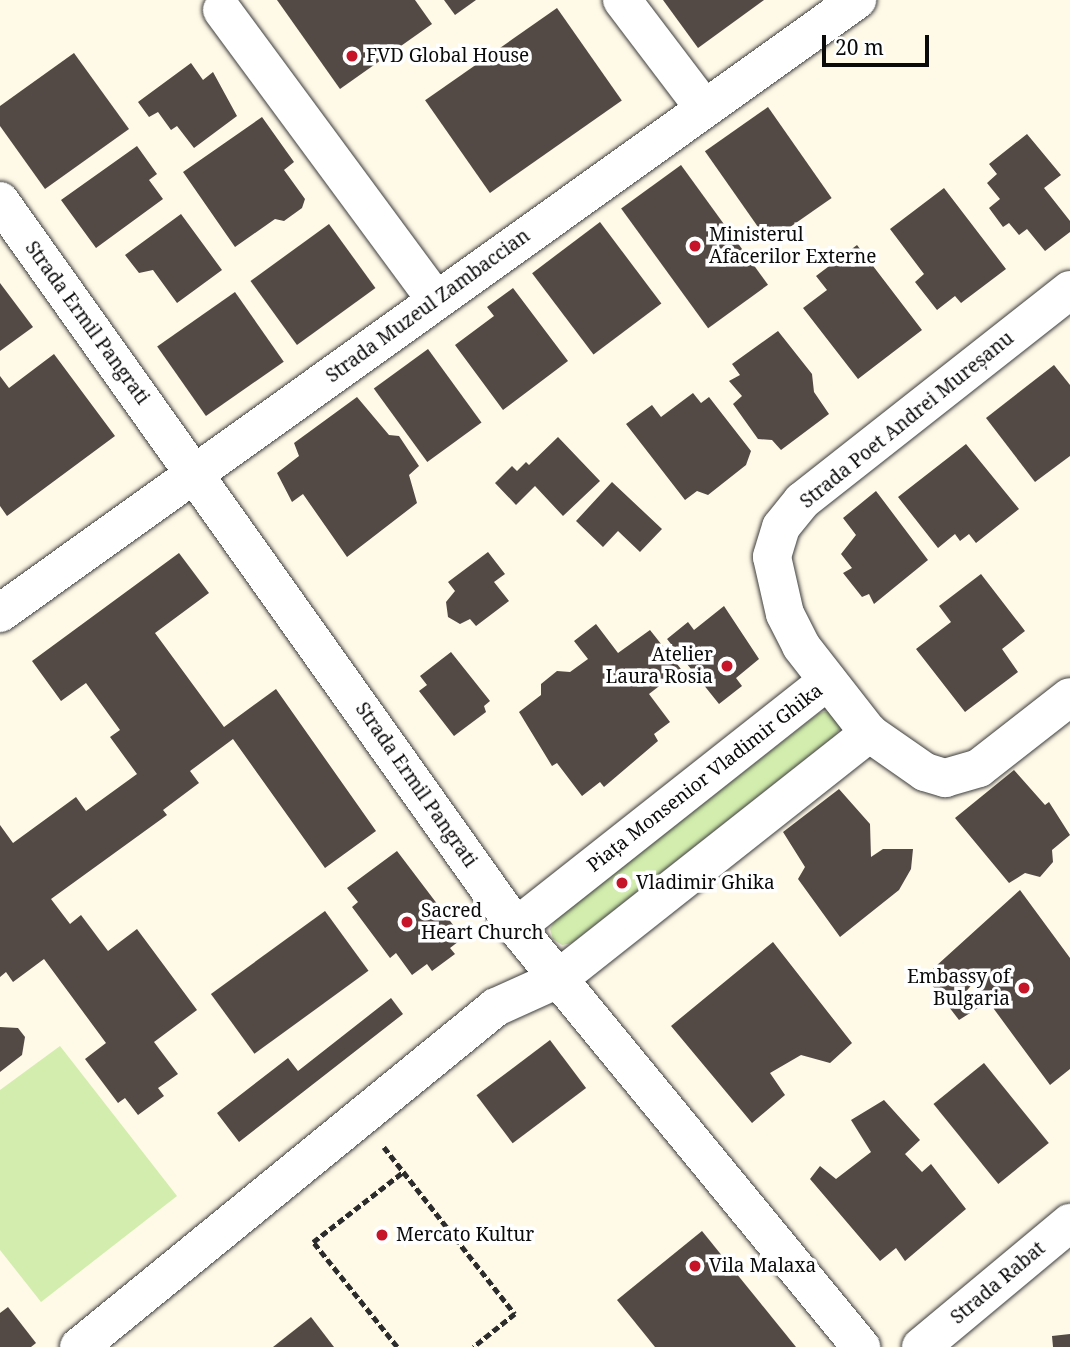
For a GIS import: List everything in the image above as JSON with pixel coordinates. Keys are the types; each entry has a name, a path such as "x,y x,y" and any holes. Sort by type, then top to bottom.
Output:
{"street":[{"path":"622,0 704,108"},
{"name":"Strada Muzeul Zambaccian","path":"0,613 857,0"},
{"path":"222,10 436,300"},
{"name":"Strada Ermil Pangrati","path":"0,201 516,927 861,1347"},
{"name":"Strada Poet Andrei Mureșanu","path":"827,681 801,646 775,585 772,557 781,527 802,501 1070,290"},
{"name":"Piața Monsenior Vladimir Ghika","path":"516,927 827,681 869,733 925,772 944,778 979,768 1070,697"},
{"path":"79,1347 496,1007 558,979 869,733"},
{"path":"496,1007 515,968 516,927"},
{"name":"Strada Rabat","path":"925,1346 1070,1223"}],"path":[{"path":"397,1347 313,1242 403,1172 515,1314 474,1347"}],"green space":[{"path":"830,711 841,726 836,735 572,943 562,945 553,939 550,929 555,920 819,713"},
{"path":"60,1046 177,1196 41,1302 0,1250 0,1090"}],"building":[{"name":"FVD Global House","path":"277,0 415,0 432,24 340,89"},
{"path":"444,0 476,0 455,15"},
{"path":"663,0 764,0 698,48"},
{"path":"557,8 622,101 490,193 425,100"},
{"path":"74,53 129,129 45,189 0,126 0,106"},
{"path":"191,63 203,80 213,72 237,116 194,148 177,126 171,130 158,112 149,117 138,102"},
{"path":"768,107 832,198 769,242 705,151"},
{"path":"262,117 294,162 284,170 305,199 302,208 284,221 275,219 235,247 183,172"},
{"path":"1027,134 1061,175 1044,188 1070,221 1070,232 1045,251 1027,229 1019,235 1009,223 1003,227 989,208 1000,199 987,183 997,174 989,164"},
{"path":"137,146 157,174 149,180 163,199 96,248 61,200"},
{"name":"Ministerul Afacerilor Externe","path":"681,165 768,285 708,328 621,208"},
{"path":"944,188 1006,269 961,303 955,296 937,310 915,282 924,274 890,229"},
{"path":"181,214 222,270 177,303 153,270 139,273 125,255"},
{"path":"600,222 661,303 594,355 532,273"},
{"path":"329,224 375,288 297,345 251,281"},
{"path":"857,245 922,330 858,379 803,308 827,290 816,276"},
{"path":"0,283 33,327 0,351"},
{"path":"513,288 568,361 503,410 455,345 494,316 487,307"},
{"path":"235,292 284,362 206,416 157,346"},
{"path":"778,331 812,374 814,392 829,414 781,450 772,440 758,439 733,404 742,396 729,381 740,375 732,364"},
{"path":"428,349 481,423 427,462 374,388"},
{"path":"54,354 115,436 7,516 0,506 0,376 9,388"},
{"path":"1054,365 1070,385 1070,456 1035,482 986,418"},
{"path":"693,393 701,403 709,397 751,451 746,465 708,495 697,491 685,500 626,424 652,405 661,417"},
{"path":"357,397 389,435 399,436 419,466 409,475 417,503 347,557 303,494 292,502 277,473 299,456 294,443"},
{"path":"558,437 600,481 563,516 535,486 516,505 495,483 512,466 517,471 526,462 529,465"},
{"path":"966,444 1019,509 976,543 969,534 960,541 955,534 938,548 898,497"},
{"path":"612,482 662,529 640,552 618,531 603,547 576,521"},
{"path":"876,491 928,560 874,604 869,594 862,597 843,573 852,568 841,554 856,535 843,518"},
{"path":"488,552 505,574 494,582 509,601 476,626 470,619 460,624 448,617 446,602 455,591 448,582"},
{"path":"179,553 209,593 155,633 224,727 276,689 376,831 325,868 233,739 190,771 199,783 163,810 167,815 51,899 70,924 81,915 108,951 137,929 197,1010 154,1042 178,1074 158,1088 164,1096 138,1115 125,1098 118,1103 85,1059 106,1043 44,959 13,982 6,972 0,977 0,825 13,843 76,797 86,811 137,774 110,737 120,730 86,683 61,701 32,661"},
{"path":"981,574 1025,631 1002,649 1018,672 965,712 916,649 951,622 939,606"},
{"path":"724,606 759,659 736,678 742,686 719,704 667,639 688,622 694,630"},
{"path":"596,624 618,653 650,630 681,669 649,694 670,722 654,734 658,741 604,787 600,782 582,796 557,763 552,766 519,712 541,695 541,684 557,671 570,672 588,659 574,641"},
{"path":"451,652 490,701 484,706 486,712 454,736 419,691 427,685 420,676"},
{"path":"1014,770 1045,805 1049,802 1070,835 1052,850 1053,862 1040,877 1025,873 1009,883 955,818"},
{"path":"839,789 870,824 871,857 883,849 913,849 911,869 899,890 840,937 798,879 805,867 783,832"},
{"name":"Sacred Heart Church","path":"397,851 463,938 450,948 455,954 432,971 427,964 412,975 396,953 390,958 352,907 358,902 347,888"},
{"name":"Embassy of Bulgaria","path":"1020,890 1070,958 1070,1069 1050,1085 974,982 964,994 978,1008 959,1020 925,976"},
{"path":"325,911 368,971 254,1054 211,994"},
{"path":"773,942 852,1043 830,1063 801,1055 770,1073 785,1095 752,1123 671,1026"},
{"path":"391,998 403,1014 239,1142 217,1113 288,1058 298,1071"},
{"path":"0,1027 18,1028 25,1037 22,1055 0,1072"},
{"path":"550,1040 586,1088 513,1143 477,1095"},
{"path":"984,1063 1049,1143 998,1184 933,1104"},
{"path":"884,1100 920,1140 905,1154 922,1172 931,1164 966,1209 905,1261 896,1248 880,1261 810,1179 820,1166 836,1179 871,1152 851,1120"},
{"name":"Vila Malaxa","path":"702,1231 796,1347 655,1347 617,1300"},
{"path":"8,1307 36,1343 31,1347 0,1347 0,1313"},
{"path":"311,1317 334,1347 273,1347"},
{"path":"1070,1334 1070,1347 1053,1347 1052,1336"}],"place":[{"name":"FVD Global House","path":"352,56"},
{"name":"Ministerul Afacerilor Externe","path":"695,246"},
{"name":"Atelier Laura Rosia","path":"727,666"},
{"name":"Vladimir Ghika","path":"622,883"},
{"name":"Sacred Heart Church","path":"407,922"},
{"name":"Embassy of Bulgaria","path":"1024,988"},
{"name":"Mercato Kultur","path":"382,1235"},
{"name":"Vila Malaxa","path":"695,1266"}]}
